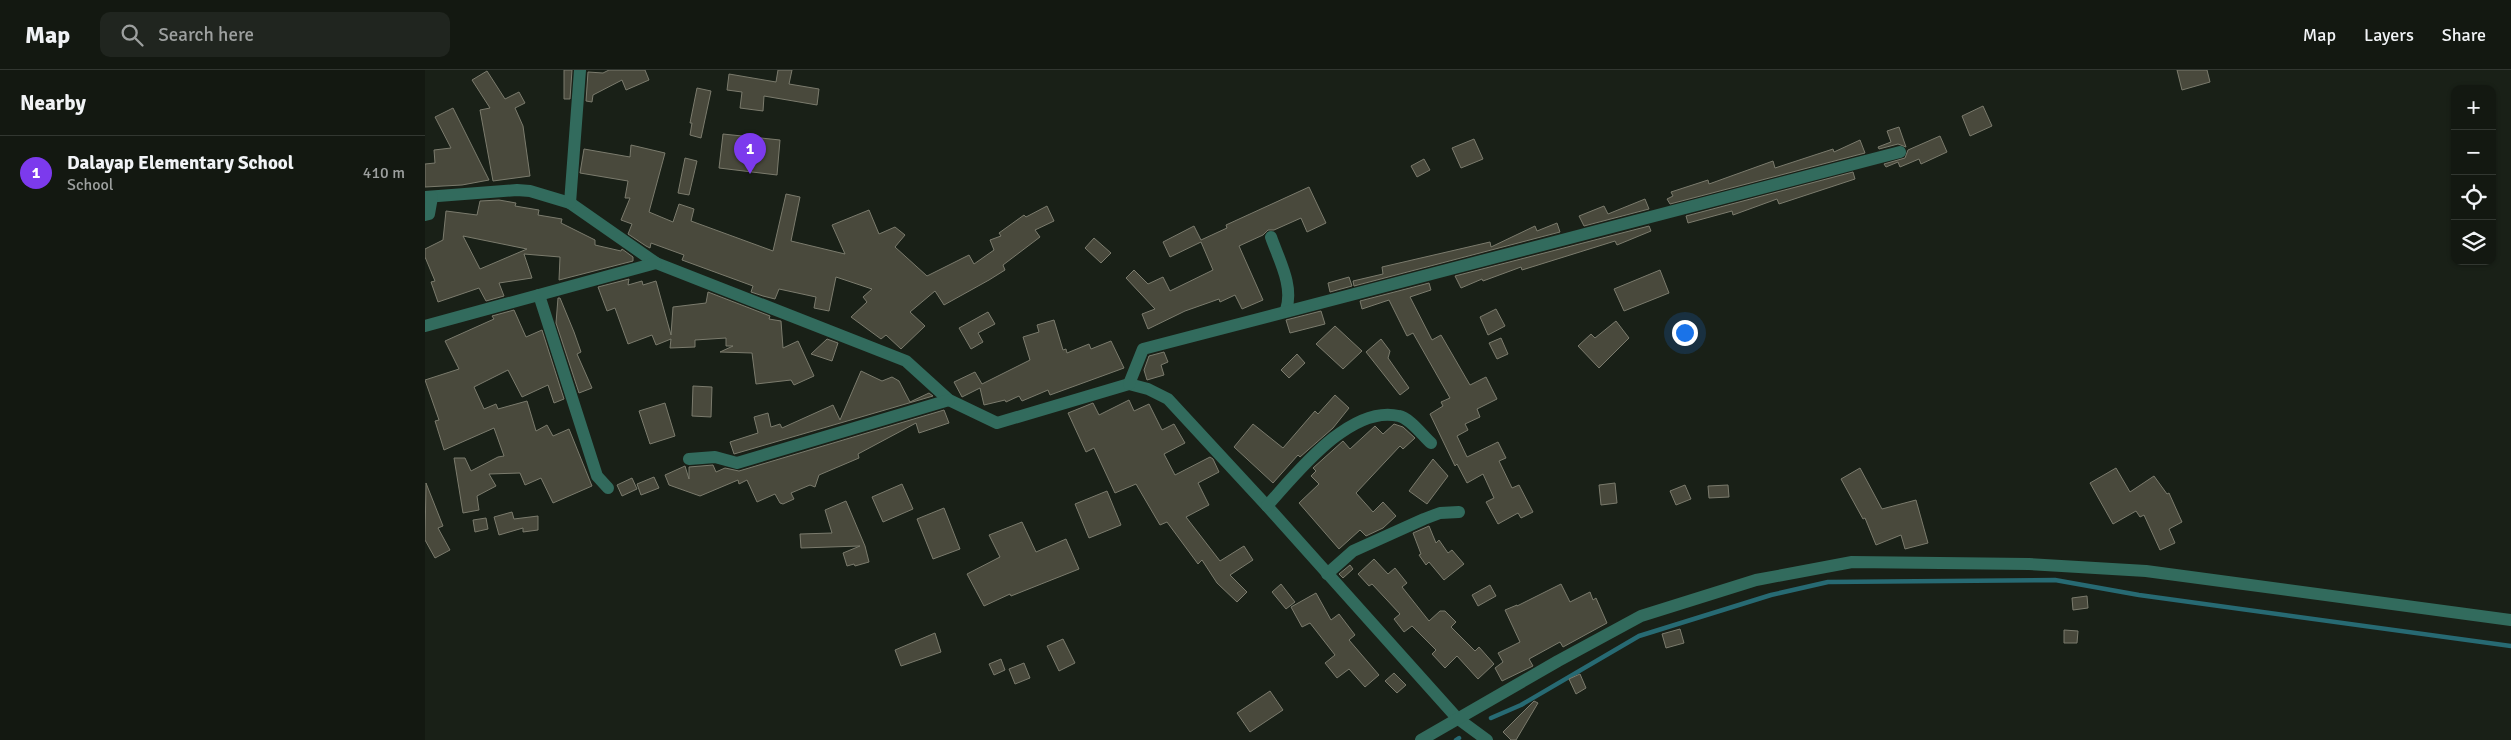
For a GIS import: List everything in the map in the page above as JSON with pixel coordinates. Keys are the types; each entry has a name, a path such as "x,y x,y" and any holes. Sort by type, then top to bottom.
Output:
{"street":[{"path":"570,203 580,70"},
{"path":"1129,384 1143,349 1286,310 1899,152"},
{"path":"425,215 429,214 428,197 517,190 530,191 570,203 655,263 906,361 949,400 997,423 1129,384 1148,389 1168,399 1267,506 1457,718 1487,740"},
{"path":"1271,237 1287,282 1289,300 1286,310"},
{"path":"425,326 655,263"},
{"path":"539,295 597,476 608,488"},
{"path":"689,459 715,457 737,463 949,400"},
{"path":"1267,506 1313,455 1356,423 1386,415 1401,416 1431,444"},
{"path":"1327,574 1353,551 1440,513 1459,512"},
{"path":"1421,740 1641,616 1756,580 1852,562 2029,564 2146,572 2511,620"}],"building":[{"path":"564,70 572,70 570,99 564,99"},
{"path":"609,70 645,70 649,80 626,90 622,80 593,95 592,102 586,101 588,72 603,73"},
{"path":"778,70 792,70 789,84 819,89 817,105 764,96 763,111 740,108 742,92 727,90 729,74 776,82"},
{"path":"2177,70 2207,70 2210,82 2182,90"},
{"path":"487,71 505,99 519,92 525,103 515,108 523,126 530,176 493,181 480,110 490,108 472,80"},
{"path":"697,88 711,91 701,138 690,135 692,123 690,123"},
{"path":"1983,106 1992,126 1970,136 1962,116"},
{"path":"453,108 489,180 462,185 425,187 425,164 435,163 434,150 451,148 435,117"},
{"path":"1899,127 1906,147 1898,144 1879,149 1878,147 1891,142 1887,131"},
{"path":"723,134 780,140 777,175 719,168"},
{"path":"1940,136 1947,152 1921,164 1919,159 1900,167 1898,162 1886,167 1884,164 1905,158 1908,150"},
{"path":"1474,139 1483,159 1461,168 1452,148"},
{"path":"1860,140 1865,153 1670,204 1667,199 1673,196 1671,192 1708,180 1709,184 1773,161 1775,168 1833,149 1834,152"},
{"path":"631,145 665,153 649,212 673,222 679,204 694,209 691,221 773,251 786,194 800,197 791,241 845,254 832,225 869,210 879,234 895,227 905,235 895,247 927,276 969,255 974,264 994,250 990,240 1001,236 999,233 1024,215 1026,217 1047,206 1054,221 1035,230 1040,237 1003,265 1005,270 989,280 944,305 935,291 910,312 925,326 901,349 886,335 881,339 851,317 867,302 863,297 872,289 836,277 829,311 814,308 816,297 779,289 775,299 751,292 753,286 682,260 684,255 651,243 650,248 628,234 632,224 621,220 630,198 625,198 628,181 580,173 584,149 630,157"},
{"path":"685,158 697,161 689,195 678,193"},
{"path":"1424,159 1430,170 1417,177 1411,166"},
{"path":"1853,172 1855,179 1779,204 1777,199 1733,215 1732,211 1688,223 1686,216"},
{"path":"1309,187 1326,223 1307,232 1301,218 1274,230 1268,230 1263,235 1239,246 1263,300 1242,309 1235,295 1220,302 1219,299 1185,311 1148,329 1142,314 1155,309 1126,278 1134,270 1148,284 1163,277 1170,291 1213,270 1201,242 1170,257 1163,242 1194,226 1201,240 1227,228 1226,225"},
{"path":"1645,199 1649,209 1584,226 1579,216 1604,206 1608,214"},
{"path":"499,200 516,203 515,206 539,210 538,215 562,219 561,223 595,240 595,245 621,251 622,249 633,257 633,261 559,280 560,257 524,254 532,278 499,283 504,296 486,301 479,288 438,302 431,282 435,281 425,257 425,249 443,240 446,211 477,215 480,201","holes":["463,236 527,249 480,269"]},
{"path":"1557,223 1560,232 1354,286 1353,281 1383,274 1382,267 1490,242 1491,247 1535,226 1537,231"},
{"path":"1649,226 1651,231 1617,245 1615,241 1522,270 1521,267 1483,281 1482,279 1461,288 1455,276"},
{"path":"1094,238 1111,253 1101,263 1085,248"},
{"path":"1660,270 1669,293 1624,311 1614,289"},
{"path":"1349,277 1352,286 1330,292 1328,283"},
{"path":"629,279 628,285 642,281 643,285 656,281 671,335 673,307 706,303 708,292 770,316 769,319 781,321 783,348 798,341 814,376 794,385 791,380 756,384 752,353 720,352 733,346 726,346 726,338 695,340 695,347 670,348 671,339 656,345 652,335 628,344 615,308 607,311 598,287"},
{"path":"1429,283 1431,290 1410,297 1432,340 1441,335 1470,385 1486,377 1497,399 1477,409 1480,417 1465,424 1468,430 1457,436 1467,457 1498,442 1506,458 1499,461 1512,488 1519,485 1533,512 1521,518 1518,513 1498,524 1486,502 1494,498 1483,474 1467,483 1457,464 1455,466 1430,414 1443,406 1441,402 1450,398 1413,333 1407,336 1389,300 1362,309 1360,301"},
{"path":"558,298 560,298 574,332 581,352 577,354 592,388 579,393 556,323"},
{"path":"1496,309 1505,326 1488,335 1480,317"},
{"path":"514,310 526,337 542,330 564,399 554,403 548,385 522,397 508,370 474,387 484,409 496,404 498,409 527,401 536,431 547,425 553,436 569,429 592,486 553,503 541,478 525,485 520,473 489,474 496,486 477,496 479,510 463,513 454,458 465,458 471,471 498,457 504,456 494,428 444,450 435,421 439,420 425,380 459,369 445,341 494,319 492,316"},
{"path":"1321,311 1325,324 1290,333 1286,320"},
{"path":"988,312 995,324 978,333 983,342 971,349 959,328"},
{"path":"1054,320 1063,350 1066,349 1067,353 1089,344 1091,349 1111,341 1124,368 1050,395 1048,390 1022,401 1019,396 1006,402 1005,400 984,405 980,388 962,397 954,382 975,372 982,384 1030,360 1023,337 1039,332 1037,325"},
{"path":"1616,321 1629,338 1599,368 1578,346 1591,334 1595,338"},
{"path":"1335,326 1362,351 1343,369 1316,344"},
{"path":"1501,338 1508,354 1497,359 1489,343"},
{"path":"827,339 838,343 832,361 811,354"},
{"path":"1381,339 1390,351 1388,358 1409,388 1400,395 1366,352"},
{"path":"1164,352 1168,362 1161,365 1164,375 1147,380 1144,370 1149,356"},
{"path":"1297,354 1305,363 1289,378 1281,370"},
{"path":"861,371 882,381 892,377 899,381 910,402 929,393 933,396 734,454 730,442 758,433 754,417 768,413 771,427 780,424 782,428 833,405 840,420"},
{"path":"693,386 712,387 711,417 692,416"},
{"path":"1335,395 1349,408 1333,428 1300,457 1298,455 1273,483 1234,447 1253,424 1283,448 1315,411 1318,414"},
{"path":"1129,400 1134,411 1149,404 1162,430 1174,424 1185,443 1164,454 1175,475 1210,457 1213,459 1219,472 1198,483 1209,505 1186,517 1220,561 1244,546 1253,560 1230,575 1247,592 1237,602 1217,583 1202,560 1198,564 1167,522 1160,525 1136,484 1115,493 1094,448 1086,452 1068,413 1093,403 1099,415"},
{"path":"665,403 675,436 650,444 639,411"},
{"path":"944,410 949,423 919,433 916,423 858,454 859,458 819,475 815,487 810,485 791,493 794,499 783,504 780,503 775,494 757,502 747,480 739,484 738,480 700,496 669,485 665,475 685,466 689,479 689,467 713,465 716,472 725,468 739,471"},
{"path":"1394,424 1403,427 1415,438 1403,449 1400,446 1356,493 1373,512 1383,502 1396,516 1383,528 1366,536 1360,530 1339,549 1299,503 1319,484 1311,476 1316,471 1313,468 1343,441 1350,449 1375,426 1383,434"},
{"path":"1433,459 1448,476 1427,504 1409,491"},
{"path":"1860,468 1882,509 1916,500 1928,543 1905,549 1901,535 1876,545 1865,518 1863,519 1841,479"},
{"path":"2116,468 2130,492 2154,476 2167,494 2169,493 2182,522 2169,529 2175,543 2160,550 2144,515 2140,517 2136,511 2113,524 2090,483"},
{"path":"654,477 659,488 641,495 637,484"},
{"path":"632,478 637,489 622,496 617,485"},
{"path":"426,483 443,526 438,528 450,550 435,558 425,540"},
{"path":"1615,483 1617,503 1601,505 1599,485"},
{"path":"902,484 913,509 883,522 872,497"},
{"path":"1685,485 1691,499 1676,505 1670,491"},
{"path":"1728,485 1729,497 1709,498 1708,486"},
{"path":"1107,491 1121,525 1089,538 1075,504"},
{"path":"846,501 865,546 869,562 855,566 854,564 847,566 843,553 860,546 801,548 800,534 832,533 825,510"},
{"path":"944,508 960,549 933,559 917,519"},
{"path":"512,512 514,519 538,516 538,530 523,532 523,528 499,535 494,517"},
{"path":"486,518 488,529 475,532 473,520"},
{"path":"1022,522 1036,552 1066,539 1079,569 1011,596 1010,594 984,606 967,574 1000,557 989,535"},
{"path":"1429,526 1436,543 1439,540 1448,553 1452,550 1464,564 1444,580 1429,562 1426,565 1419,555 1421,554 1413,533"},
{"path":"1374,559 1388,574 1395,568 1407,583 1402,587 1429,621 1440,611 1445,611 1456,622 1451,627 1475,651 1479,647 1494,664 1478,679 1457,656 1445,668 1432,654 1436,650 1412,626 1404,632 1394,619 1400,614 1372,584 1369,586 1358,574"},
{"path":"1350,565 1353,569 1343,578 1339,574"},
{"path":"1281,584 1295,602 1286,609 1272,592"},
{"path":"1561,584 1570,602 1590,592 1593,600 1596,598 1607,623 1563,647 1560,642 1529,659 1533,666 1502,681 1495,668 1503,662 1498,653 1520,642 1505,610"},
{"path":"1490,585 1496,596 1478,606 1472,595"},
{"path":"1316,593 1331,620 1339,614 1355,635 1349,640 1379,675 1365,687 1349,669 1337,678 1325,663 1335,655 1310,623 1302,627 1291,607"},
{"path":"2087,596 2088,608 2073,610 2072,598"},
{"path":"1680,629 1684,643 1666,648 1662,634"},
{"path":"2064,630 2078,631 2077,643 2064,643"},
{"path":"935,633 941,652 901,666 895,650"},
{"path":"1063,639 1075,663 1059,671 1047,646"},
{"path":"1001,659 1005,670 994,675 989,664"},
{"path":"1024,663 1030,678 1015,684 1009,669"},
{"path":"1394,673 1406,685 1397,693 1385,681"},
{"path":"1580,674 1586,688 1576,694 1569,679"},
{"path":"1270,691 1283,710 1250,732 1237,713"},
{"path":"1534,701 1538,703 1516,740 1511,740 1503,732"}],"waterway":[{"path":"1491,718 1521,705 1639,636 1771,595 1828,582 2055,580 2139,595 2511,646"}],"place":[{"name":"Dalayap Elementary School","path":"750,174"}]}
